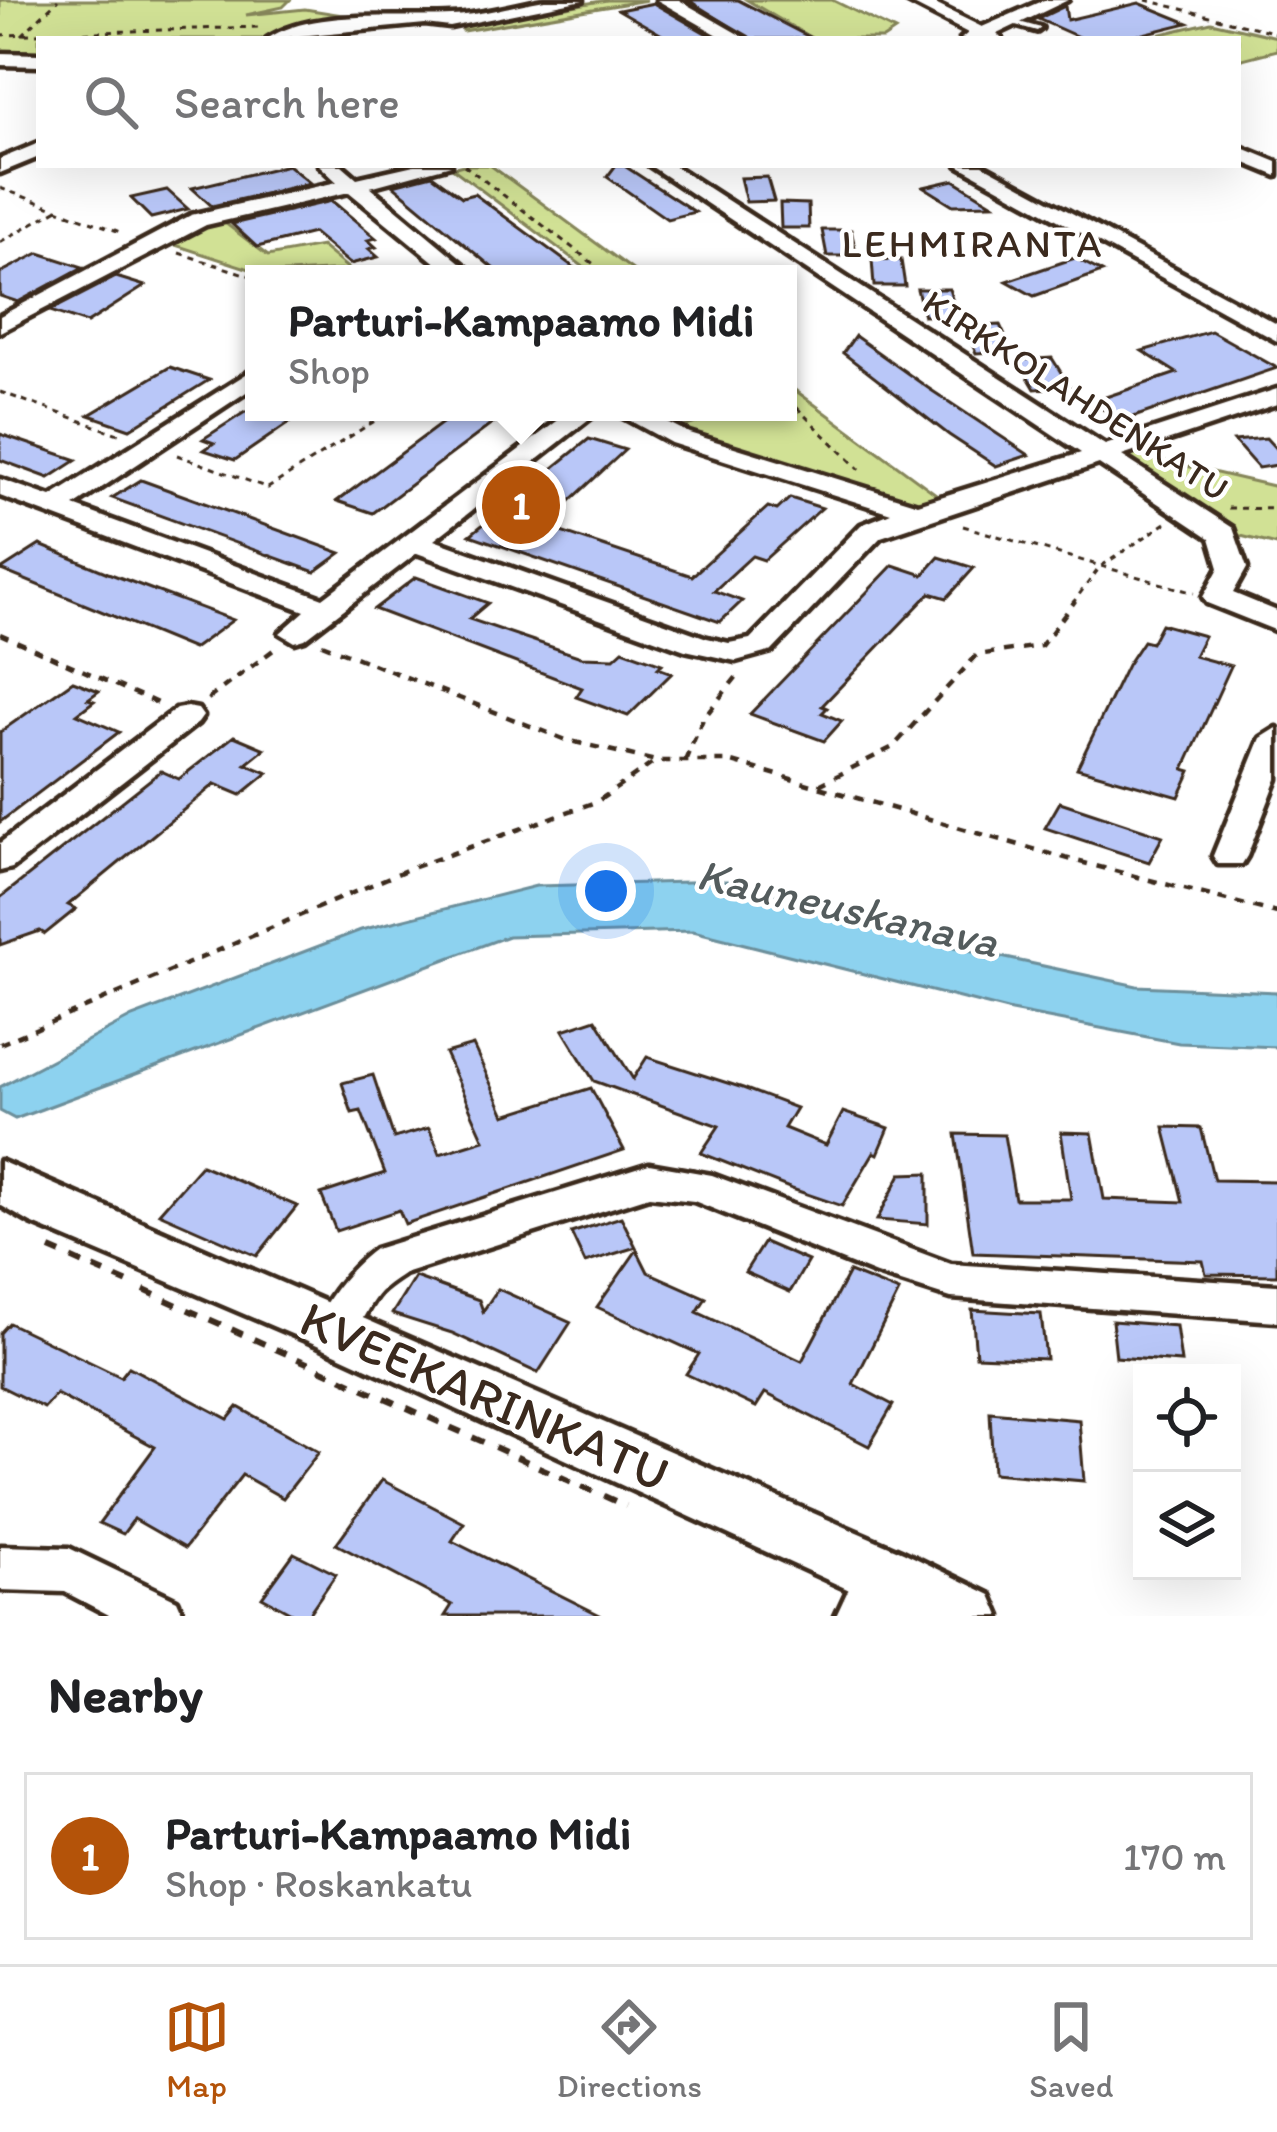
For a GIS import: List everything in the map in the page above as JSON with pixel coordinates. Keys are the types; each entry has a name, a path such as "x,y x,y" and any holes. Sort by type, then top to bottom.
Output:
{"street":[{"path":"271,33 425,19 450,22 574,0"},
{"path":"666,0 732,36"},
{"path":"913,0 980,36"},
{"path":"984,36 1059,0"},
{"path":"450,22 462,36"},
{"path":"0,59 36,60"},
{"path":"0,167 36,150"},
{"path":"1241,153 1277,170"},
{"path":"333,168 452,265"},
{"path":"0,325 199,220 428,168"},
{"name":"KIRKKOLAHDENKATU","path":"664,168 1223,534 1232,568 1217,597"},
{"path":"973,168 1277,334"},
{"path":"54,507 245,382"},
{"path":"412,542 696,644 728,654 746,653 761,645 872,531 917,512 948,506 1277,395"},
{"path":"295,633 573,421"},
{"path":"645,421 680,438 917,512"},
{"path":"0,487 325,609"},
{"path":"1217,597 1277,622"},
{"path":"0,860 187,716"},
{"path":"1230,856 1277,739"},
{"path":"334,1328 364,1281 390,1261 627,1186 666,1179 698,1186 951,1281 1277,1303"},
{"name":"KVEEKARINKATU","path":"0,1181 49,1208 334,1328 870,1594 969,1616"},
{"path":"0,1568 69,1570 160,1616"}],"lane":[{"path":"1015,22 1036,28"}],"path":[{"path":"0,45 22,35 58,0"},
{"path":"1146,0 1277,33"},
{"path":"0,35 271,33"},
{"path":"468,168 595,265"},
{"path":"0,242 58,209"},
{"path":"797,408 867,476"},
{"path":"917,512 1217,597"},
{"path":"820,785 893,747 977,655 1041,646 1100,567 1186,512"},
{"path":"0,634 187,716 295,633 566,740 656,761 729,761 1061,857 1277,913"},
{"path":"685,761 703,719 747,664 746,653"},
{"path":"0,1044 406,870 598,801 656,761"},
{"path":"46,1246 627,1506"}],"green space":[{"path":"0,0 290,0 283,7 246,15 305,9 374,20 292,28 269,36 36,36 36,58 0,56"},
{"path":"607,0 647,0 463,31 462,25"},
{"path":"747,0 832,0 895,31 888,36 808,36"},
{"path":"1211,22 1277,37 1277,50 1241,59 1241,36 1153,36"},
{"path":"452,168 494,168 626,265 581,265"},
{"path":"225,223 268,256 321,246 344,265 245,268 166,242 196,228"},
{"path":"797,392 947,502 909,501 673,430 702,421 797,421"},
{"path":"1130,453 1277,487 1277,545 1237,535 1129,465 1125,459"}],"water":[{"path":"727,881 945,945 1137,986 1277,992 1277,1047 1179,1043 1011,1011 693,931 508,936 15,1119 0,1111 0,1087 132,1017 361,930 536,886"}],"building":[{"path":"688,0 738,0 807,36 746,36"},
{"path":"654,3 711,36 664,36 619,10"},
{"path":"1139,3 1188,23 1135,36 1076,36 1038,19 1065,6 1067,20"},
{"path":"275,168 292,168 310,183 212,206 192,188"},
{"path":"614,168 628,168 695,212 667,219 607,177"},
{"path":"432,175 462,197 474,194 571,265 489,265 393,185"},
{"path":"767,177 774,201 746,202 740,178"},
{"path":"954,180 993,204 953,205 924,187"},
{"path":"167,190 188,209 151,218 131,198"},
{"path":"332,201 376,238 368,240 376,247 369,249 378,257 350,264 313,233 257,247 232,224"},
{"path":"780,203 808,204 809,228 781,228"},
{"path":"822,230 851,230 857,256 827,256"},
{"path":"39,253 83,267 18,302 0,296 0,273"},
{"path":"1075,258 1102,272 1034,296 1007,281"},
{"path":"872,259 901,260 905,286 874,286"},
{"path":"116,277 145,286 87,323 50,311"},
{"path":"917,289 949,289 957,315 924,316"},
{"path":"1000,325 1012,351 976,353 964,327"},
{"path":"1211,331 1277,368 1122,421 1091,402 1177,373 1142,351"},
{"path":"855,336 1029,455 996,466 949,435 843,353"},
{"path":"1052,358 1070,387 1035,389 1018,360"},
{"path":"170,367 209,380 130,429 89,415"},
{"path":"245,412 245,421 292,421 235,460 204,450 214,443 203,439"},
{"path":"445,421 496,421 373,513 337,501"},
{"path":"0,434 77,460 49,478 0,460"},
{"path":"1266,438 1277,450 1277,465 1258,468 1234,441"},
{"path":"589,439 625,450 543,526 692,576 768,507 777,510 790,498 822,508 764,560 752,556 714,591 742,601 720,622 470,535"},
{"path":"141,480 341,553 315,572 112,498"},
{"path":"40,545 233,620 193,649 1,570"},
{"path":"939,557 974,568 947,598 930,593 822,706 827,708 822,713 842,721 824,741 750,714 893,565 923,575"},
{"path":"416,577 488,603 469,619 581,657 614,658 623,650 662,664 658,668 672,673 628,716 576,697 582,688 374,609"},
{"path":"1161,624 1204,636 1194,656 1231,666 1184,769 1191,771 1179,797 1077,768 1127,665 1143,641 1151,643"},
{"path":"73,681 99,691 77,714 119,732 0,822 0,732"},
{"path":"234,736 265,749 246,764 268,773 241,795 215,784 68,905 76,909 45,934 40,931 0,945 0,898 161,771 179,779"},
{"path":"1060,802 1163,836 1149,862 1045,828"},
{"path":"596,1019 633,1079 647,1057 743,1088 796,1108 784,1128 826,1145 843,1112 889,1128 878,1154 874,1152 842,1206 701,1153 719,1126 594,1081 563,1030"},
{"path":"473,1045 505,1115 591,1088 624,1150 405,1224 399,1210 336,1231 321,1194 385,1173 361,1111 352,1113 342,1083 373,1075 394,1138 429,1128 440,1154 484,1140 445,1053"},
{"path":"1164,1127 1201,1128 1214,1180 1277,1181 1277,1275 1206,1274 1203,1261 973,1253 956,1134 1004,1135 1015,1199 1071,1199 1061,1132 1092,1133 1104,1199 1183,1202"},
{"path":"201,1165 297,1206 257,1256 159,1213"},
{"path":"928,1173 928,1224 877,1220 901,1174"},
{"path":"621,1217 636,1247 585,1263 571,1233"},
{"path":"764,1242 808,1261 790,1292 745,1272"},
{"path":"637,1250 648,1272 706,1298 697,1312 802,1361 849,1272 899,1292 853,1384 893,1405 869,1446 765,1393 756,1407 686,1374 699,1354 597,1307"},
{"path":"415,1277 479,1300 483,1311 498,1289 571,1322 538,1373 452,1333 392,1314"},
{"path":"972,1310 1041,1314 1046,1359 976,1356"},
{"path":"1112,1321 1176,1326 1181,1362 1116,1357"},
{"path":"9,1323 121,1377 129,1367 228,1419 238,1407 319,1452 283,1498 242,1475 185,1548 134,1519 123,1534 99,1523 155,1447 56,1394 44,1408 0,1386 0,1333"},
{"path":"990,1412 1079,1420 1084,1481 993,1473"},
{"path":"382,1480 464,1523 452,1541 602,1616 445,1616 452,1605 336,1544"},
{"path":"294,1553 336,1574 307,1616 297,1616 262,1597"}],"place":[{"name":"Parturi-Kampaamo Midi","path":"521,505"}],"district":[{"name":"LEHMIRANTA","path":"973,243"}],"water label":[{"name":"Kauneuskanava","path":"848,907"}]}
